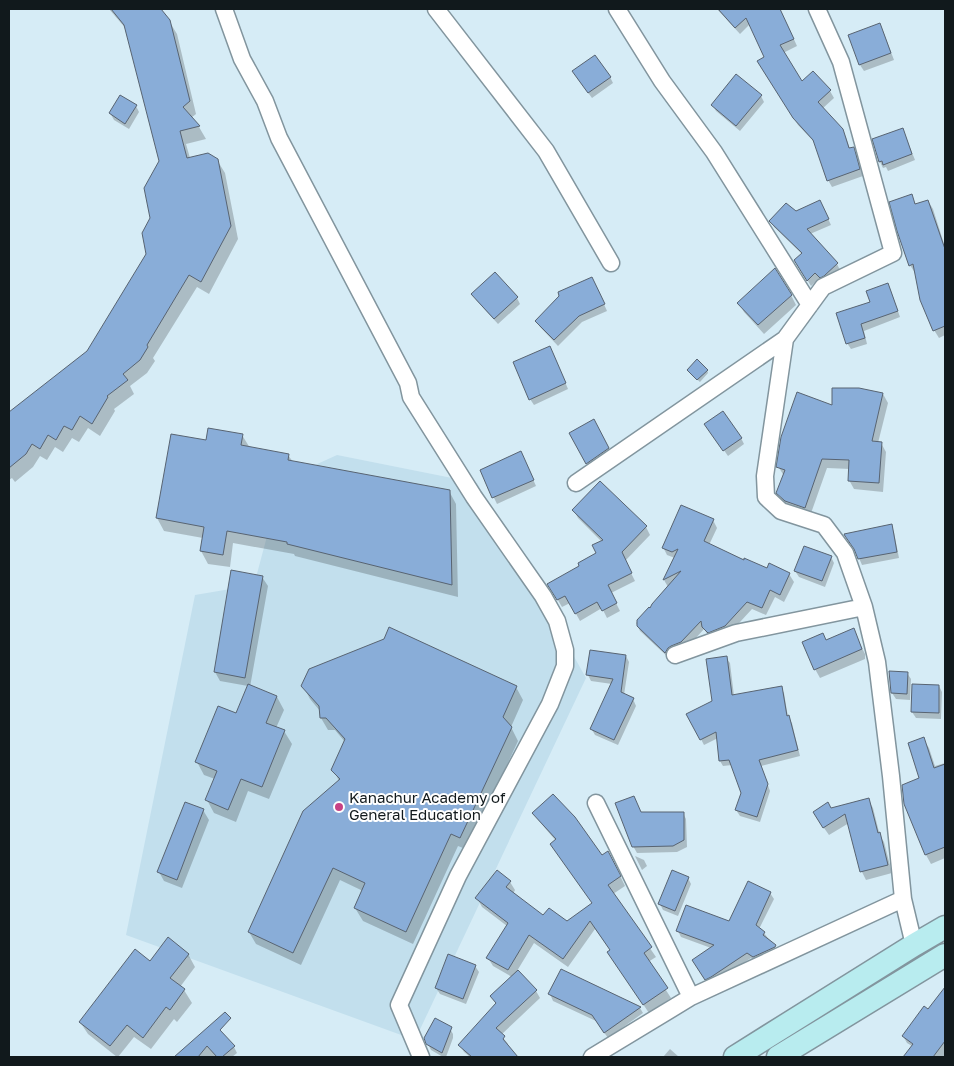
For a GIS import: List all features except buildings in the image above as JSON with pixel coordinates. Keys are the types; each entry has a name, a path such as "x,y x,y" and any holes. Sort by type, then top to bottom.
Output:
{"main road":[{"path":"735,1057 945,927"},
{"path":"778,1057 945,955"},
{"path":"859,979 871,1000"}],"street":[{"path":"224,9 242,58 265,101 279,138 408,383 412,396 474,497 543,596 557,621 565,650 565,666 550,704 458,876 399,1005 421,1057"},
{"path":"436,9 546,151 611,263"},
{"path":"618,9 662,81 714,152 810,304"},
{"path":"576,483 786,339 823,287 893,253 841,62 817,9"},
{"path":"786,339 764,476 766,497 781,511 824,525 845,553 864,607 877,662 903,899 914,945"},
{"path":"675,655 736,632 864,607"},
{"path":"596,803 691,997"},
{"path":"592,1057 691,997 903,899"}],"shaded area":[{"name":"Kanachur Academy of General Education","path":"337,455 477,483 586,678 415,1040 126,935 195,595 254,585 282,480"}],"place":[{"name":"Kanachur Academy of General Education","path":"339,807"}]}
